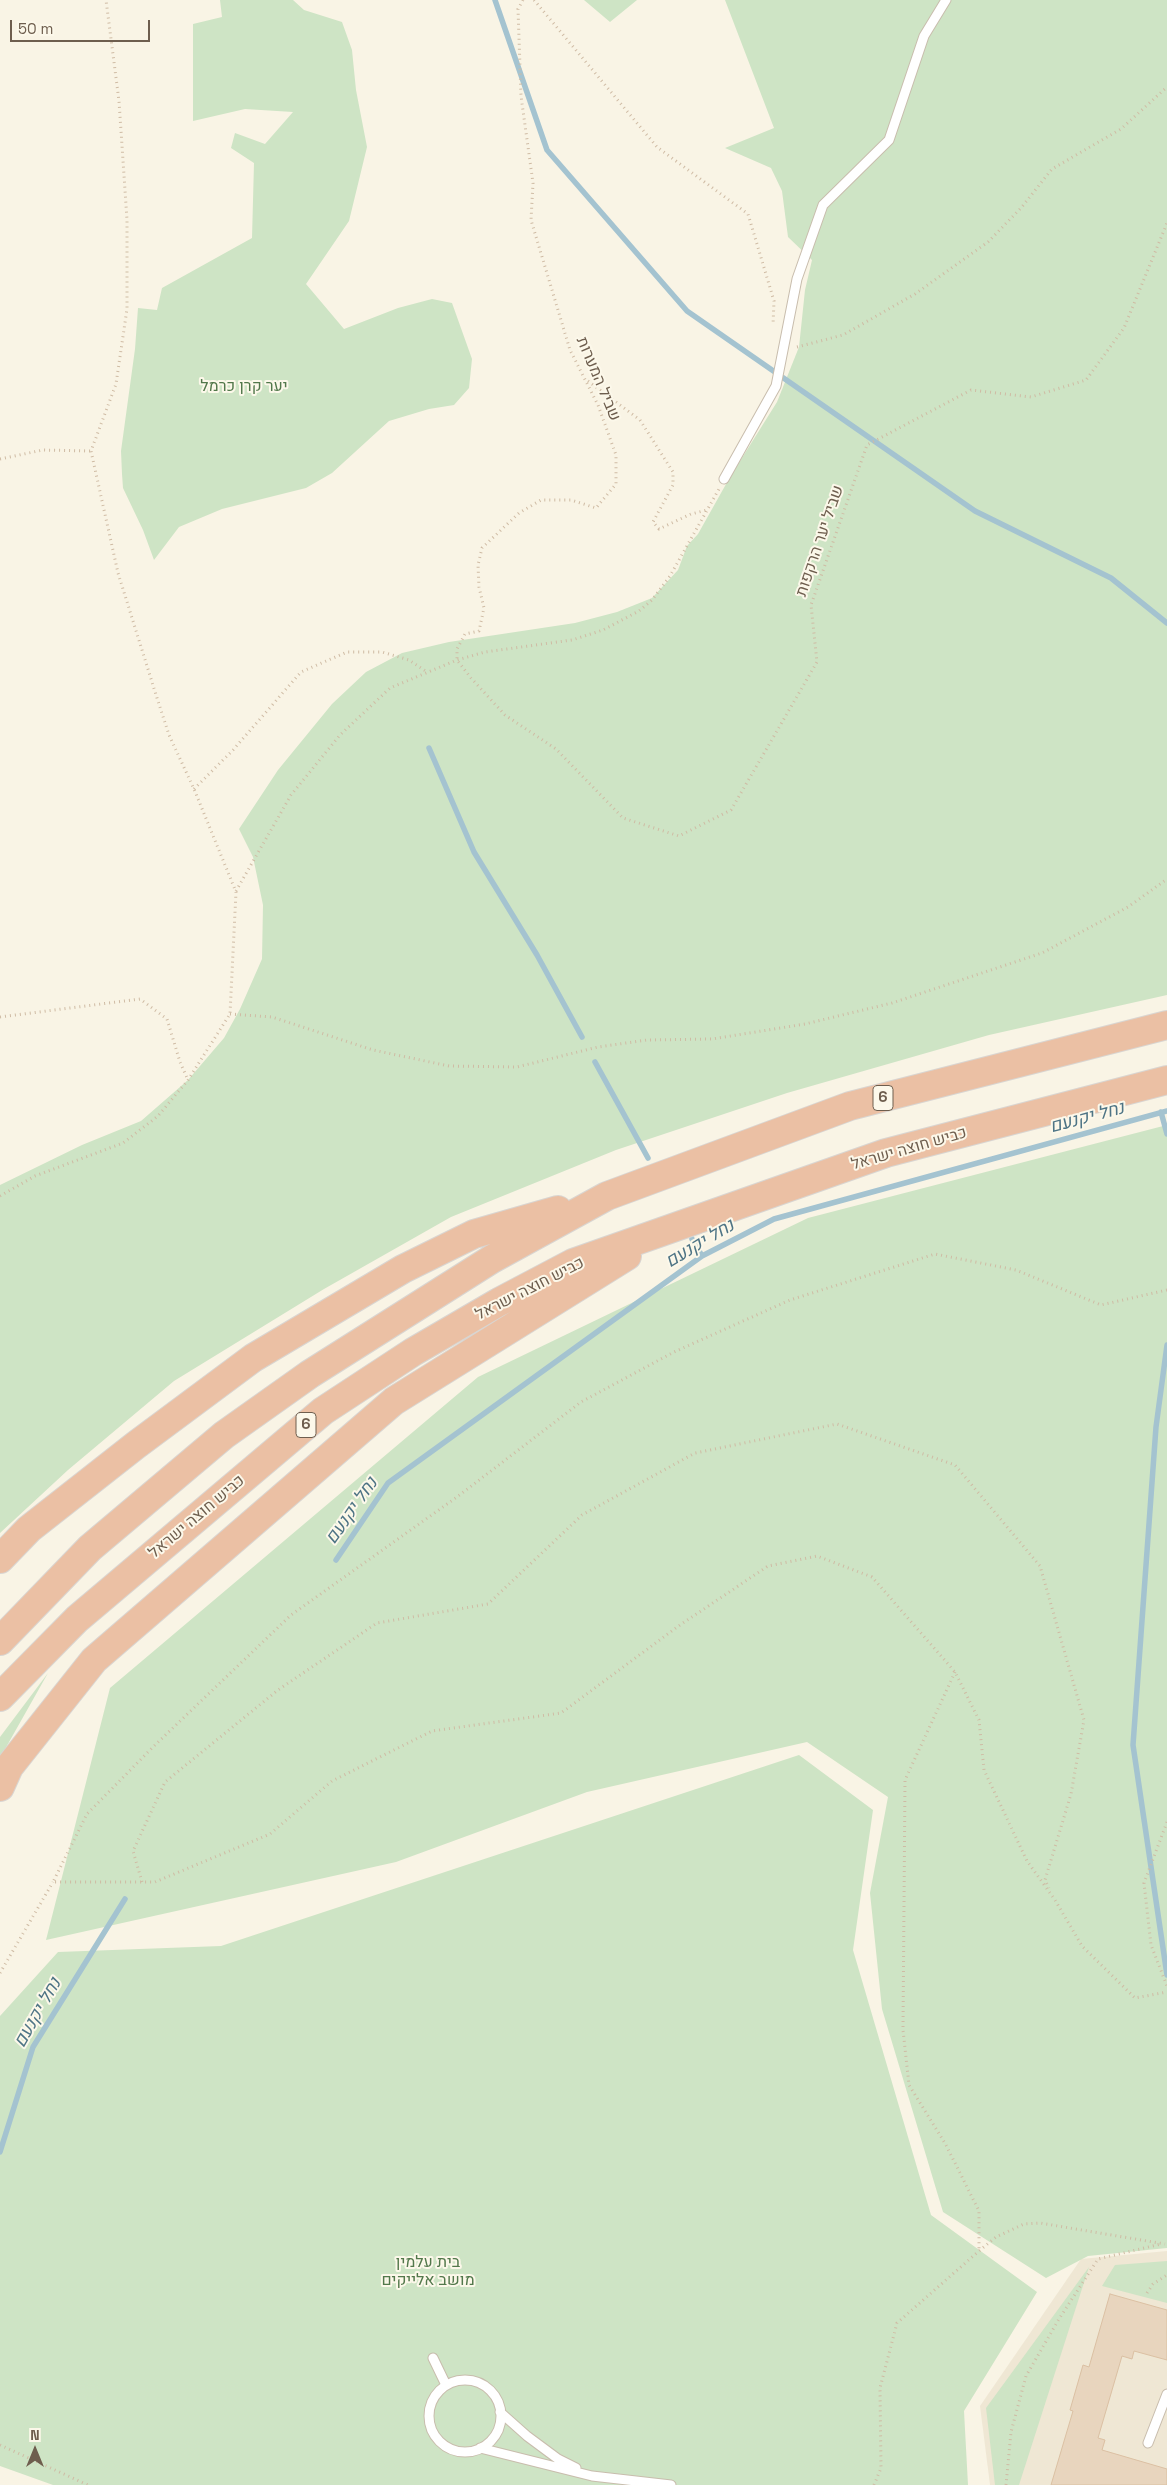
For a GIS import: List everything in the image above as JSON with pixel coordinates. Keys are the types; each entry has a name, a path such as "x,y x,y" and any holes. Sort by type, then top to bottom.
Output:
{"highway":[{"name":"6","path":"0,1641 90,1548 224,1435 310,1374 492,1258 607,1196 850,1106 1167,1025"},
{"name":"כביש חוצה ישראל","path":"0,1697 77,1619 323,1411 413,1352 499,1302 565,1268 886,1153 1167,1080"},
{"path":"0,1559 29,1529 253,1358 404,1269 474,1234 607,1196"},
{"path":"0,1787 9,1767 94,1660 394,1401 665,1233"}],"lane":[{"path":"724,479 776,386 798,279 823,205 889,140 924,36 946,0"},
{"path":"433,2358 446,2385"},
{"path":"457,2381 469,2381 480,2384 490,2391 497,2400 500,2412 500,2423 496,2434 480,2448 468,2452 456,2451 445,2446 436,2438 430,2428 431,2404 437,2393 446,2385 457,2381"},
{"path":"1148,2443 1167,2394"},
{"path":"500,2412 527,2436 558,2459 592,2476"},
{"path":"480,2448 592,2476 671,2485"}],"path":[{"path":"0,1196 36,1176 123,1143 158,1116 188,1080 230,1014 236,892 194,789 169,735 141,651 118,573 91,451 116,384 127,309 126,210 119,101 106,0"},
{"name":"שביל המערות","path":"457,660 457,649 465,634 479,631 484,608 479,586 478,565 482,548 519,513 541,500 571,500 596,508 616,484 616,455 588,380 570,350 531,220 533,183 521,96 518,9 523,0"},
{"path":"534,0 657,147 748,214 774,301 772,329"},
{"path":"783,350 843,335 915,294 988,242 1021,208 1052,169 1121,129 1167,87"},
{"name":"שביל יער הרקפות","path":"457,660 505,715 556,749 623,818 680,836 732,810 817,662 811,605 867,445 971,390 1031,397 1086,380 1124,328 1167,223"},
{"path":"588,380 640,420 673,472 673,485 653,522 659,529 691,514 707,510"},
{"path":"0,459 43,450 91,451"},
{"path":"236,892 291,795 340,735 390,688 457,660 486,652 572,640 603,630 640,611 652,600 670,576 724,479"},
{"path":"194,789 233,750 301,672 347,652 382,652 409,660 428,672"},
{"path":"230,1014 272,1017 373,1050 450,1066 517,1066 598,1047 639,1041 712,1039 805,1024 892,1004 1042,953 1128,907 1167,879"},
{"path":"0,1017 140,999 167,1019 180,1062 188,1080"},
{"path":"0,1973 53,1882 88,1814 154,1746 291,1615 456,1497 581,1402 674,1352 790,1300 935,1254 1016,1270 1100,1305 1167,1290"},
{"path":"142,1882 133,1851 164,1782 278,1690 377,1623 488,1604 582,1515 695,1453 837,1424 956,1465 1040,1566 1084,1720 1071,1794 1045,1880 1082,1946 1135,1998 1167,1992"},
{"path":"53,1882 155,1882 270,1834 332,1781 432,1731 561,1713 680,1625 768,1566 817,1556 872,1577 956,1672 979,1720 984,1770 1027,1861 1055,1900"},
{"path":"956,1672 905,1780 903,2030 910,2085 946,2146 979,2211 979,2251"},
{"path":"1167,1822 1144,1883 1151,1945 1167,1986"},
{"path":"874,2485 880,2468 880,2388 897,2324 979,2251 996,2237 1024,2224 1040,2224 1166,2244"},
{"path":"1006,2485 1011,2432 1026,2376 1059,2318 1098,2260 1166,2244"},
{"path":"1147,2293 1153,2284 1167,2275"},
{"path":"0,2445 88,2485"}],"shaded area":[{"path":"1167,2251 1167,2485 990,2485 980,2406 1081,2259"}],"green space":[{"name":"יער קרן כרמל","path":"220,0 293,0 304,10 342,22 352,50 356,90 367,147 349,221 306,284 344,329 398,308 432,299 452,303 472,359 469,388 454,405 429,409 389,421 332,473 306,488 222,509 179,527 154,560 143,530 123,488 122,474 121,451 135,349 138,308 157,310 162,288 252,238 254,163 231,148 235,133 265,144 293,112 245,109 193,121 193,24 222,17"},
{"path":"584,0 637,0 610,22"},
{"path":"725,0 1167,0 1167,995 989,1035 787,1093 616,1150 451,1217 324,1289 174,1381 68,1470 0,1533 0,1185 82,1145 141,1121 188,1080 224,1038 240,1009 262,959 263,905 253,857 239,829 278,770 332,704 366,672 402,653 449,642 575,623 617,612 652,598 678,570 687,546 698,534 730,477 777,402 799,347 805,290 812,260 788,237 782,191 771,168 725,148 774,128"},
{"path":"1167,1125 1167,2248 1088,2256 1046,2278 943,2212 882,2009 870,1893 888,1797 807,1742 587,1792 396,1862 46,1940 110,1688 478,1377 808,1218"},
{"path":"48,1673 0,1758 0,1737"},
{"name":"בית עלמין מושב אלייקים","path":"799,1755 873,1810 853,1950 931,2215 1037,2292 964,2411 968,2485 53,2485 0,2466 0,2016 58,1952 221,1946"},
{"path":"1167,2261 1167,2303 1102,2286 1115,2265"},
{"path":"1089,2267 1019,2485 995,2485 986,2408"}],"building":[{"path":"1110,2294 1167,2310 1167,2360 1134,2351 1132,2359 1122,2356 1098,2438 1105,2440 1102,2450 1167,2469 1167,2485 1051,2485 1073,2411 1070,2410 1083,2365 1089,2367"}],"waterway":[{"path":"495,0 547,150 687,311 975,511 1111,578 1167,623"},
{"path":"429,748 474,852 537,955 582,1037"},
{"path":"595,1062 648,1158"},
{"name":"נחל יקנעם","path":"336,1560 388,1483 702,1256 774,1219 1167,1111"},
{"path":"1161,1112 1167,1134"},
{"path":"692,1239 702,1256"},
{"path":"1167,1345 1156,1427 1133,1745 1167,1975"},
{"name":"נחל יקנעם","path":"0,2152 33,2047 125,1899"}]}
